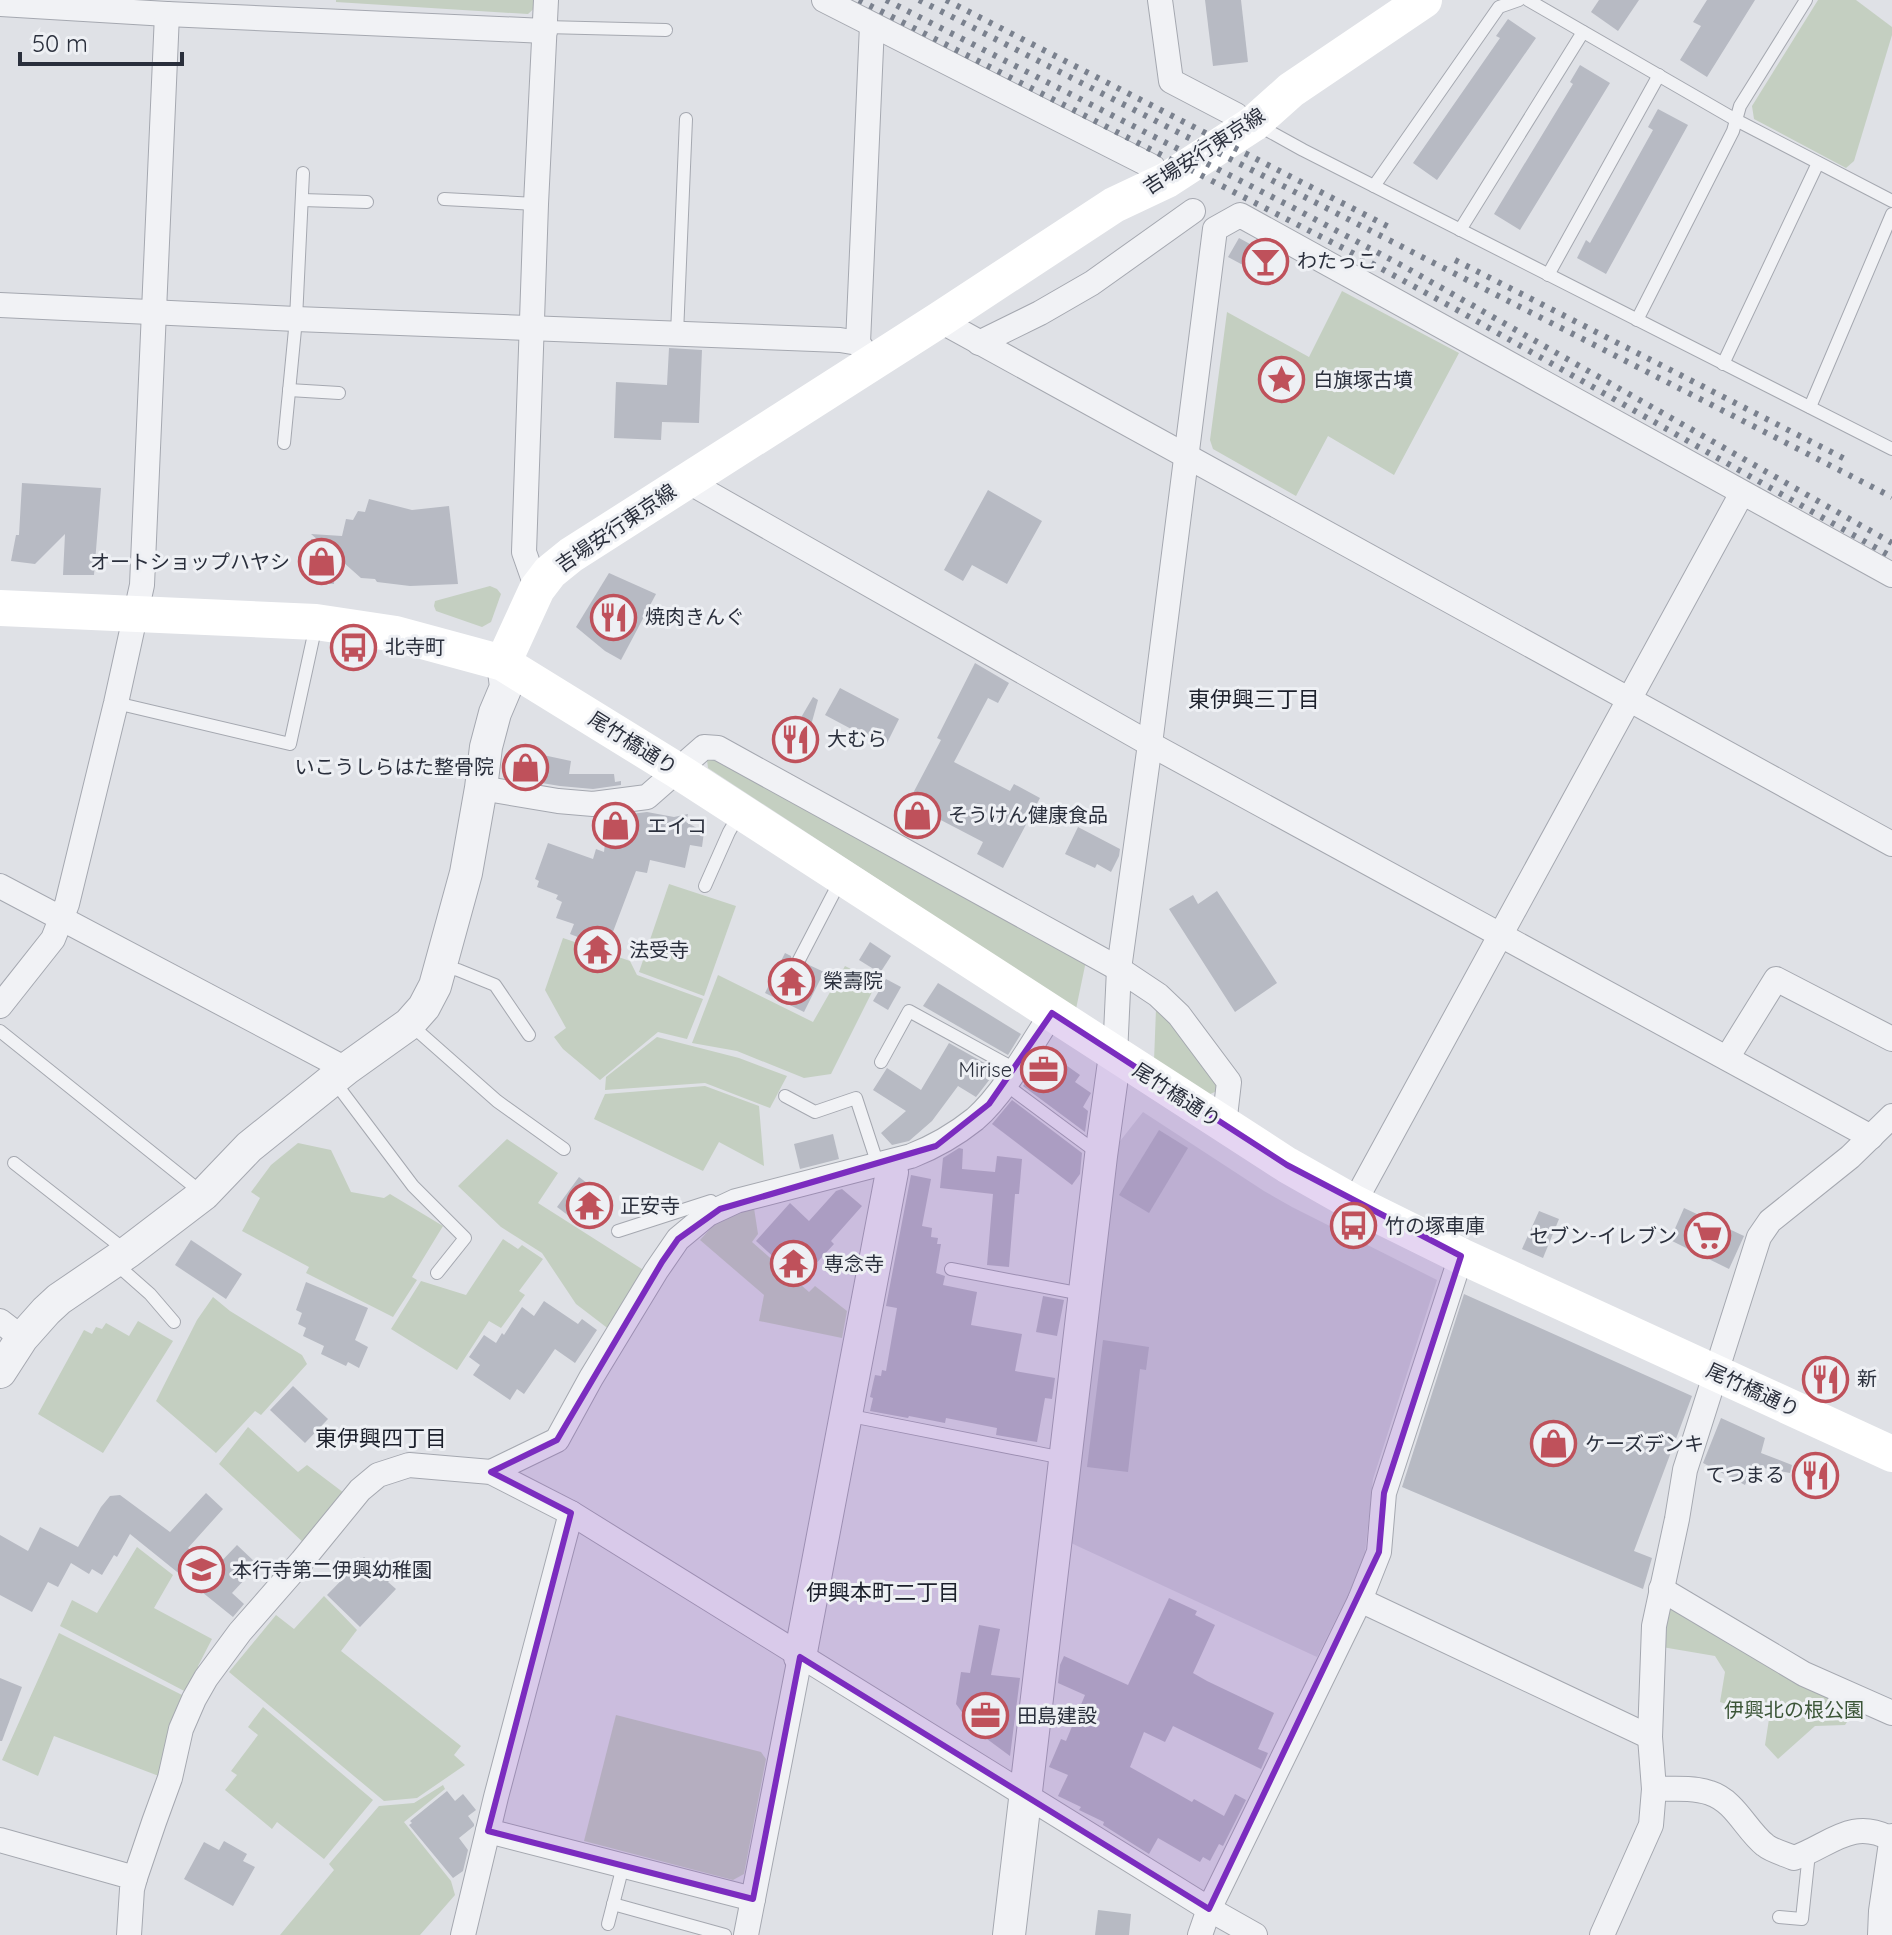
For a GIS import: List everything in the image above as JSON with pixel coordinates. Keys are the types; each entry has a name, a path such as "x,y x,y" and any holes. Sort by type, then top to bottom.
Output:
{"main road":[{"name":"吉場安行東京線","path":"503,663 537,589 550,572 571,555 687,481 865,353 939,320 1160,174 1251,122 1291,90 1424,0"},
{"name":"吉場安行東京線","path":"1160,174 1253,124 1291,90"},
{"path":"0,608 316,622 396,634 503,663"},
{"name":"尾竹橋通り","path":"503,663 678,771 1287,1165 1354,1203 1461,1256 1892,1454"}],"street":[{"path":"537,589 524,552 546,0"},
{"path":"824,0 1160,174 1193,211 1215,229"},
{"path":"1160,0 1171,81 1251,122"},
{"path":"0,4 545,29"},
{"path":"0,1006 53,939 67,904 142,585 167,14"},
{"path":"0,305 840,340 865,353 872,25"},
{"path":"979,343 1092,283 1193,211"},
{"path":"1215,229 1240,215 1892,575"},
{"path":"1009,1935 1115,1055 1119,969 1215,229"},
{"path":"939,320 1892,844"},
{"path":"687,481 1150,744 1871,1137"},
{"path":"1354,1203 1742,493"},
{"path":"0,1372 11,1330 40,1317 59,1299 204,1194 249,1147 409,1024 424,1007 435,986 466,873 486,747 506,687 503,663"},
{"path":"481,788 593,804 647,797 704,747 718,748 1119,969 1158,995 1179,1015 1229,1082 1224,1125"},
{"path":"0,886 339,1075"},
{"path":"1727,1058 1776,979 1892,1039"},
{"path":"491,1472 557,1440 662,1262 678,1239 708,1214 736,1201 888,1166 936,1146 977,1117 1010,1077 1052,1013"},
{"path":"1602,1935 1651,1825 1654,1789 1650,1737 1654,1626 1685,1470 1759,1237 1770,1221 1850,1157 1892,1116"},
{"path":"746,1935 846,1415 888,1166"},
{"path":"1200,1935 1209,1909 1360,1600 1379,1552 1384,1493 1461,1256"},
{"path":"129,1935 135,1878 170,1778 181,1729 206,1678 240,1632 360,1490 378,1475 409,1465 491,1472 571,1513 1255,1935"},
{"path":"463,1935 571,1513"},
{"path":"1661,1589 1804,1674 1892,1713"},
{"path":"1360,1600 1650,1737"},
{"path":"1654,1789 1689,1789 1712,1793 1741,1817 1765,1846 1794,1858 1843,1834 1860,1830 1879,1832 1891,1843 1880,1935"},
{"path":"488,1831 753,1899"},
{"path":"0,1840 135,1878"}],"lane":[{"path":"1374,186 1499,7 1519,0"},
{"path":"1528,0 1736,120 1892,201"},
{"path":"1637,320 1733,131 1740,106 1806,0"},
{"path":"545,29 666,30"},
{"path":"1460,230 1583,32"},
{"path":"1548,275 1659,75"},
{"path":"677,334 686,119"},
{"path":"1251,122 1892,449"},
{"path":"1723,364 1818,163"},
{"path":"284,443 296,319 303,173"},
{"path":"444,199 536,204"},
{"path":"302,200 367,202"},
{"path":"1810,407 1892,214"},
{"path":"289,390 339,393"},
{"path":"116,703 290,744 316,622"},
{"path":"705,886 740,812"},
{"path":"799,960 842,878"},
{"path":"441,965 495,985 529,1035"},
{"path":"881,1062 909,1011 1010,1077 1101,1156"},
{"path":"409,1024 497,1101 564,1149"},
{"path":"0,1031 204,1194"},
{"path":"339,1075 413,1186 465,1238 437,1273"},
{"path":"785,1096 815,1112 856,1098 888,1166"},
{"path":"14,1163 120,1257 174,1322"},
{"path":"618,1231 711,1201 720,1209"},
{"path":"951,1269 1086,1294"},
{"path":"846,1415 1066,1458"},
{"path":"1779,1917 1802,1919 1809,1853"},
{"path":"608,1924 623,1866"},
{"path":"613,1904 725,1935"}],"highlighted area":[{"path":"1052,1013 1287,1165 1461,1256 1384,1493 1379,1552 1209,1909 800,1657 753,1899 488,1831 571,1513 491,1472 557,1440 678,1239 720,1209 936,1146 989,1104"}],"shaded area":[{"path":"1143,1112 1292,1207 1437,1280 1373,1479 1364,1563 1317,1657 1071,1543 1117,1145"}],"green space":[{"path":"336,0 538,0 538,5 528,14"},
{"path":"1818,0 1856,0 1892,27 1854,161 1846,168 1754,119 1752,106"},
{"path":"1342,291 1459,353 1394,475 1328,436 1296,496 1213,449 1210,440 1227,312 1309,357"},
{"path":"490,586 501,594 491,622 482,627 436,611 435,601"},
{"path":"712,759 1086,961 1076,1009 708,768 707,760"},
{"path":"669,884 736,906 704,996 639,972"},
{"path":"563,938 630,961 637,975 703,999 687,1039 658,1032 600,1080 563,1049 554,1037 566,1028 545,990"},
{"path":"845,966 877,982 831,1074 804,1078 737,1051 692,1043 718,975 813,1022"},
{"path":"1156,1009 1168,1017 1216,1084 1217,1091 1208,1095 1154,1061"},
{"path":"657,1037 739,1058 787,1076 770,1108 705,1083 605,1090 606,1077"},
{"path":"705,1086 759,1106 764,1166 719,1142 703,1171 594,1119 605,1094"},
{"path":"507,1139 558,1173 538,1203 645,1271 610,1330 576,1304 542,1253 501,1227 458,1186"},
{"path":"298,1143 331,1150 351,1192 384,1198 390,1194 443,1226 412,1277 417,1280 393,1317 306,1273 309,1267 242,1231 260,1198 251,1192 271,1165"},
{"path":"754,1208 758,1234 752,1242 809,1292 815,1286 847,1311 842,1338 759,1321 764,1295 700,1240 718,1220"},
{"path":"503,1239 518,1249 522,1245 543,1259 519,1291 525,1295 501,1328 489,1321 457,1370 391,1329 421,1281 466,1295"},
{"path":"213,1297 230,1311 302,1355 307,1364 261,1415 255,1411 216,1453 156,1401 197,1320"},
{"path":"138,1321 173,1341 103,1453 38,1414 84,1330 92,1334 96,1327 102,1329 106,1323 129,1336"},
{"path":"248,1427 298,1472 307,1465 348,1496 305,1544 219,1464"},
{"path":"137,1547 173,1575 154,1608 212,1639 198,1666 200,1677 190,1694 60,1626 72,1600 97,1613"},
{"path":"324,1596 357,1630 341,1651 461,1746 454,1755 465,1765 417,1798 384,1801 229,1672 276,1615 294,1629"},
{"name":"伊興北の根公園","path":"1676,1609 1856,1708 1845,1725 1815,1726 1778,1759 1765,1745 1769,1719 1720,1702 1725,1672 1715,1656 1662,1647 1664,1611"},
{"path":"59,1633 188,1698 164,1778 54,1736 38,1776 2,1760"},
{"path":"263,1707 373,1800 324,1859 277,1822 272,1829 225,1790 237,1775 231,1771 258,1735 248,1727"},
{"path":"616,1715 761,1752 766,1759 744,1874 733,1880 584,1841"},
{"path":"443,1785 445,1789 404,1822 451,1881 455,1895 420,1935 280,1935 334,1870 329,1864 379,1806 414,1803"}],"building":[{"path":"1205,0 1241,0 1248,62 1213,66"},
{"path":"1599,0 1639,0 1618,31 1591,12"},
{"path":"1707,0 1755,0 1707,77 1680,60 1701,26 1693,22"},
{"path":"1508,19 1536,38 1437,180 1413,163 1500,38 1496,36"},
{"path":"1580,65 1610,83 1520,230 1494,214 1573,84 1570,82"},
{"path":"1658,109 1688,125 1606,274 1577,258 1586,240 1590,243 1653,130 1648,127"},
{"path":"1239,238 1272,253 1277,261 1267,278 1228,257"},
{"path":"669,348 702,350 699,423 662,422 661,440 614,438 616,382 667,385"},
{"path":"22,483 101,488 94,575 63,575 65,534 35,564 11,561 16,535 19,535"},
{"path":"988,490 1042,521 1007,584 972,565 963,581 944,570"},
{"path":"369,499 412,510 449,506 458,584 410,586 377,582 375,579 361,578 335,555 334,584 309,582 311,539 318,540 311,534 342,536 346,519 353,520 358,511 365,512"},
{"path":"609,573 656,594 621,660 576,627"},
{"path":"975,663 1009,683 998,703 988,698 954,762 1010,791 1014,784 1040,798 1003,868 977,854 983,842 935,817 926,832 901,816 941,740 937,738"},
{"path":"840,688 899,719 885,747 825,715"},
{"path":"813,697 818,700 805,747 785,745"},
{"path":"515,749 571,761 569,774 614,774 615,782 621,781 621,785 593,789 511,778"},
{"path":"647,812 674,817 688,814 686,822 704,832 702,847 690,845 685,868 650,860 647,873 636,871 608,945 570,934 574,924 556,918 562,902 556,899 558,895 537,887 539,881 535,879 548,843 593,859 596,849 604,852 608,817"},
{"path":"1078,827 1120,849 1111,872 1065,854"},
{"path":"1217,891 1277,983 1235,1012 1169,909 1193,895 1198,904"},
{"path":"870,942 891,956 880,973 859,960"},
{"path":"785,953 791,956 791,964 796,968 807,964 824,972 804,1012 765,993"},
{"path":"886,979 901,987 888,1010 873,1001"},
{"path":"938,983 1021,1034 1008,1055 923,1006"},
{"path":"949,1043 997,1070 976,1097 958,1086 932,1121 909,1141 892,1145 881,1133 906,1111 873,1090 887,1068 921,1090"},
{"path":"1046,1051 1080,1075 1075,1082 1091,1093 1083,1107 1088,1111 1085,1132 1023,1086"},
{"path":"1012,1100 1082,1153 1080,1174 1072,1185 992,1124"},
{"path":"1159,1130 1188,1148 1149,1213 1119,1195"},
{"path":"833,1134 839,1159 800,1169 794,1144"},
{"path":"959,1148 963,1149 962,1169 995,1172 997,1156 1022,1159 1019,1194 1015,1194 1009,1267 987,1265 993,1194 940,1188 943,1158"},
{"path":"911,1175 931,1179 922,1226 932,1228 931,1237 938,1238 937,1244 941,1244 936,1273 945,1276 943,1285 977,1292 971,1325 1022,1334 1015,1371 1055,1378 1052,1399 1045,1398 1037,1442 996,1435 997,1428 946,1418 945,1423 870,1411 875,1375 881,1376 882,1370 886,1371 897,1308 886,1306"},
{"path":"579,1177 607,1198 601,1207 606,1211 595,1227 589,1223 585,1228 557,1207"},
{"path":"842,1189 862,1206 831,1241 834,1244 800,1281 756,1241 790,1203 809,1221 836,1191"},
{"path":"1684,1208 1744,1236 1729,1269 1670,1240"},
{"path":"1539,1211 1559,1219 1543,1258 1522,1249"},
{"path":"191,1240 242,1274 226,1299 175,1265"},
{"path":"306,1282 368,1308 355,1340 368,1347 359,1368 348,1362 346,1366 321,1354 324,1346 303,1336 306,1328 298,1324 302,1313 296,1310"},
{"path":"1464,1294 1692,1396 1634,1551 1652,1558 1643,1589 1402,1487"},
{"path":"1043,1296 1064,1300 1057,1336 1036,1332"},
{"path":"544,1301 578,1324 582,1319 597,1330 575,1363 555,1349 524,1394 517,1389 510,1400 473,1375 480,1365 469,1357 484,1335 496,1343 522,1307 534,1316"},
{"path":"1103,1340 1149,1347 1146,1370 1140,1369 1128,1472 1087,1467"},
{"path":"293,1386 328,1419 305,1443 270,1410"},
{"path":"1721,1418 1765,1438 1761,1453 1792,1465 1790,1473 1753,1466 1745,1485 1703,1463"},
{"path":"206,1493 223,1509 188,1548 214,1569 237,1545 258,1565 232,1593 244,1604 233,1617 130,1534 102,1575 92,1569 89,1574 71,1563 58,1587 48,1582 32,1612 0,1595 0,1535 28,1551 40,1527 78,1547 101,1507 110,1496 120,1495 170,1532"},
{"path":"364,1557 373,1565 378,1559 395,1575 388,1582 396,1589 360,1627 327,1595"},
{"path":"1169,1598 1197,1611 1195,1615 1215,1625 1193,1673 1274,1713 1258,1749 1268,1753 1261,1769 1173,1726 1165,1742 1144,1732 1130,1767 1224,1816 1235,1794 1246,1800 1223,1846 1219,1844 1210,1861 1203,1857 1200,1862 1158,1838 1149,1854 1103,1825 1104,1822 1079,1810 1081,1807 1058,1796 1068,1775 1049,1767 1061,1739 1066,1741 1085,1695 1058,1683 1064,1656 1128,1685"},
{"path":"979,1625 1000,1629 991,1675 1020,1678 1010,1756 964,1722 964,1715 956,1704 961,1672 970,1673"},
{"path":"0,1678 22,1687 2,1741 0,1741"},
{"path":"447,1791 455,1801 463,1794 476,1810 468,1816 474,1826 459,1838 468,1850 463,1871 453,1878 409,1825"},
{"path":"224,1841 247,1854 243,1861 255,1867 233,1906 184,1879 204,1842 219,1850"},
{"path":"1098,1910 1131,1914 1129,1935 1095,1935"}],"railway":[{"path":"859,0 1347,250 1892,557"},
{"path":"886,0 1403,266 1892,543"},
{"path":"919,0 1892,497"},
{"path":"946,0 1391,228"},
{"path":"1455,260 1847,460"}],"place":[{"name":"わたっこ","path":"1266,261"},
{"name":"白旗塚古墳","path":"1282,380"},
{"name":"オートショップハヤシ","path":"321,562"},
{"name":"焼肉きんぐ","path":"614,617"},
{"name":"北寺町","path":"354,647"},
{"name":"大むら","path":"796,739"},
{"name":"いこうしらはた整骨院","path":"525,767"},
{"name":"そうけん健康食品","path":"917,815"},
{"name":"エイコ","path":"616,826"},
{"name":"法受寺","path":"598,950"},
{"name":"榮壽院","path":"792,981"},
{"name":"Mirise","path":"1043,1070"},
{"name":"正安寺","path":"589,1206"},
{"name":"竹の塚車庫","path":"1354,1226"},
{"name":"セブン-イレブン","path":"1708,1236"},
{"name":"専念寺","path":"793,1264"},
{"name":"新","path":"1826,1379"},
{"name":"ケーズデンキ","path":"1554,1444"},
{"name":"てつまる","path":"1816,1475"},
{"name":"本行寺第二伊興幼稚園","path":"201,1570"},
{"name":"田島建設","path":"986,1716"}],"district":[{"name":"東伊興三丁目","path":"1254,699"},
{"name":"東伊興四丁目","path":"381,1438"},
{"name":"伊興本町二丁目","path":"883,1592"}]}
